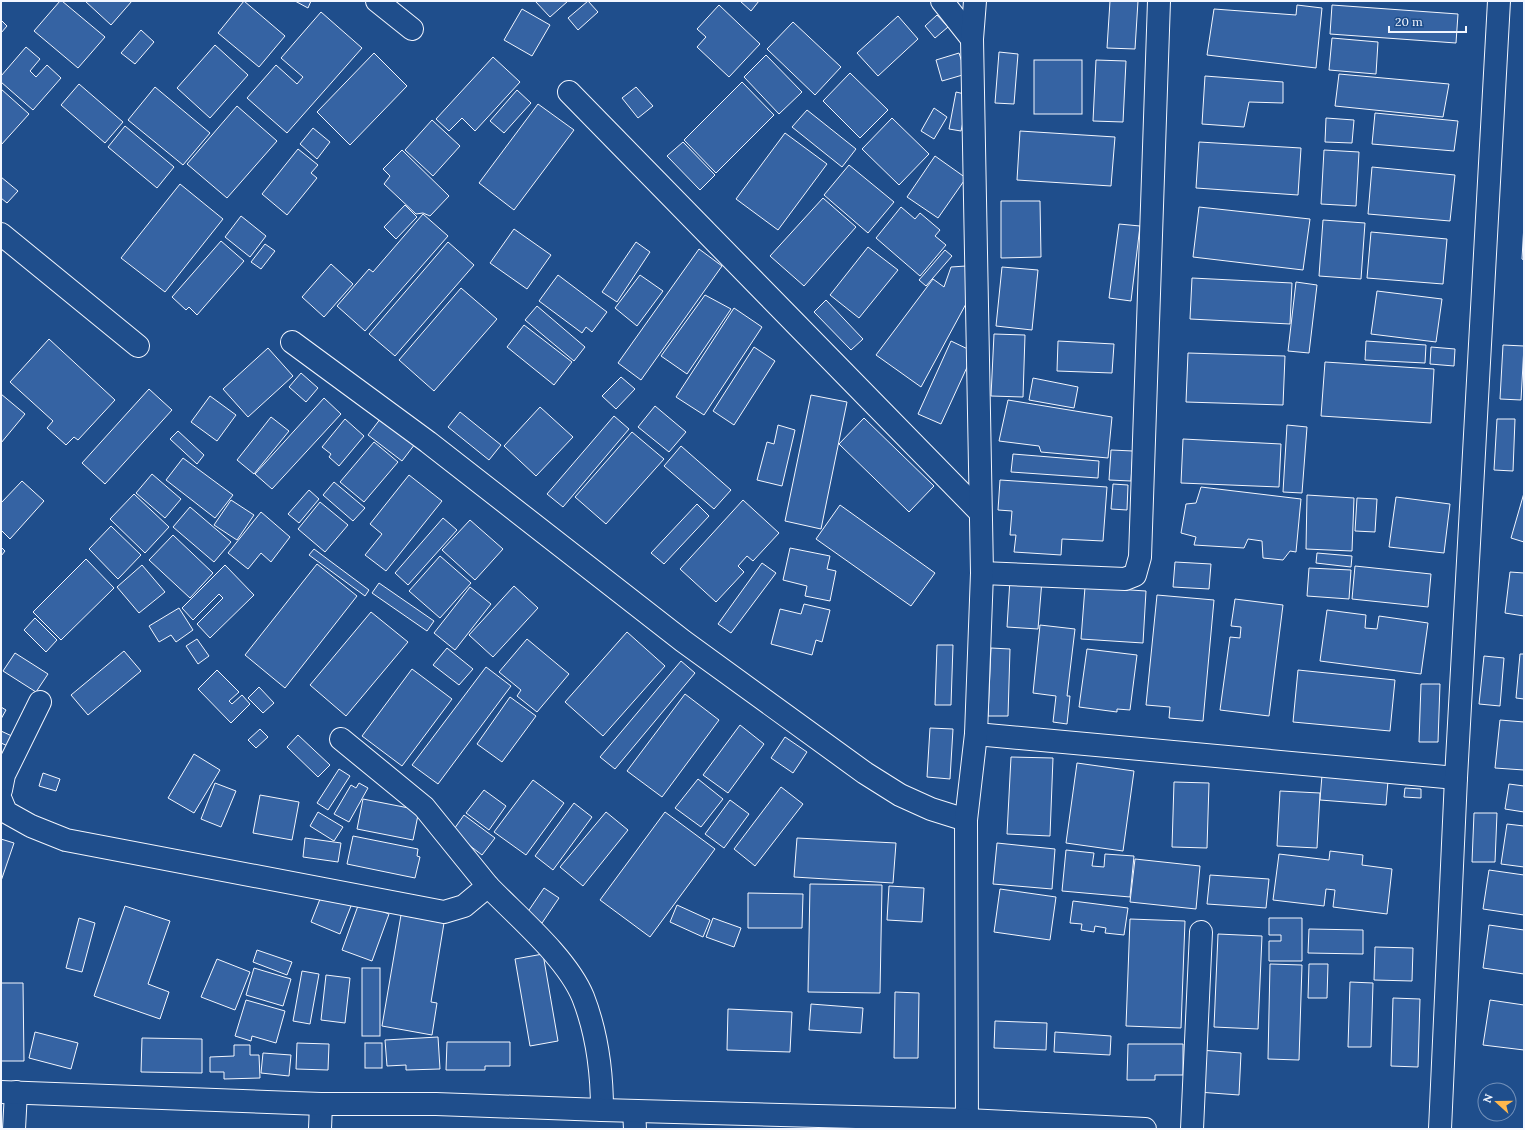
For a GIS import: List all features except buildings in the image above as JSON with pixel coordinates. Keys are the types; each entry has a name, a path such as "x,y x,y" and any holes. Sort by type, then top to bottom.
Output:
{"street":[{"path":"377,1 412,29"},
{"path":"942,1 972,39"},
{"path":"967,1125 966,820 976,734 982,574 972,39 975,1"},
{"path":"982,574 1125,578 1135,575 1140,557 1159,1"},
{"path":"1440,1129 1456,778 1499,1"},
{"path":"569,92 980,512"},
{"path":"1,234 138,346"},
{"path":"292,342 428,442 683,641 866,773 900,795 931,809 966,820"},
{"path":"1,790 4,775 40,702"},
{"path":"976,734 1456,778"},
{"path":"341,739 424,807 488,886 558,958 582,996 593,1030 602,1081 602,1110"},
{"path":"1,800 6,812 31,826 66,840 444,912 464,906 488,886"},
{"path":"1192,1129 1201,932"},
{"path":"14,1129 9,1092 321,1104 436,1104 602,1110 635,1120 1145,1129"},
{"path":"320,1129 321,1104"}]}
